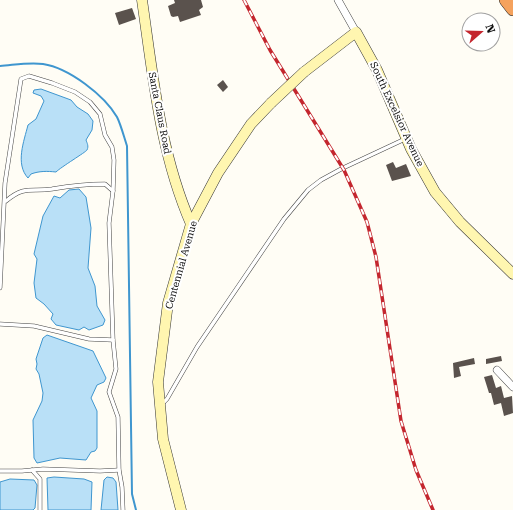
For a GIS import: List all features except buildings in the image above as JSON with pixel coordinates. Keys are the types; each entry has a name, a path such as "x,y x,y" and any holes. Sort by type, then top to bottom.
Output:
{"highway":[{"path":"506,0 513,9"}],"street":[{"name":"Santa Claus Road","path":"142,0 154,86 170,165 180,199 191,224"},
{"name":"South Excelsior Avenue","path":"338,0 377,70 406,138 435,192 460,222 513,274"},
{"name":"Centennial Avenue","path":"181,510 162,439 158,382 168,303 191,224 218,172 251,124 304,72 356,32"},
{"path":"497,370 512,384"}],"lane":[{"path":"0,288 6,201 5,183 21,79 29,76 75,92 90,102 100,114 105,135 112,147 113,191 109,223 113,340 116,369 109,392 118,417 119,470 122,487 123,510"},
{"path":"160,406 166,400 197,347 284,219 308,190 321,180 343,168 406,138"},
{"path":"6,201 16,193 29,189 51,189 64,186 105,184 113,191"},
{"path":"0,324 34,326 90,339 113,340"},
{"path":"0,471 32,470 43,468 100,471 119,470"},
{"path":"32,470 40,479 40,510"}],"water":[{"path":"41,89 71,100 77,107 88,114 93,121 92,130 86,140 88,147 86,151 56,172 37,172 31,174 28,178 22,166 21,159 23,145 28,125 36,119 44,101 41,96 33,93 34,90"},
{"path":"79,189 86,197 91,228 88,268 95,286 97,306 105,320 103,325 89,330 84,327 79,330 56,325 51,319 53,314 36,298 34,283 37,259 34,254 43,216 54,196 60,198 69,190"},
{"path":"47,335 93,351 106,378 104,382 97,385 91,398 97,411 97,448 95,451 91,452 86,460 60,458 37,463 34,458 33,420 42,401 43,393 39,374 36,369 36,359 43,338"},
{"path":"107,477 113,478 116,482 118,510 101,510 104,480"},
{"path":"47,478 84,479 92,482 91,510 48,510"},
{"path":"10,479 34,480 37,485 35,508 33,510 0,510 0,482"}],"waterway":[{"path":"0,66 38,63 64,71 74,77 95,92 111,109 117,117 127,146 132,494 136,510"}],"railway":[{"path":"244,0 270,50 344,170 367,222 376,257 401,421 416,470 433,510"}]}
